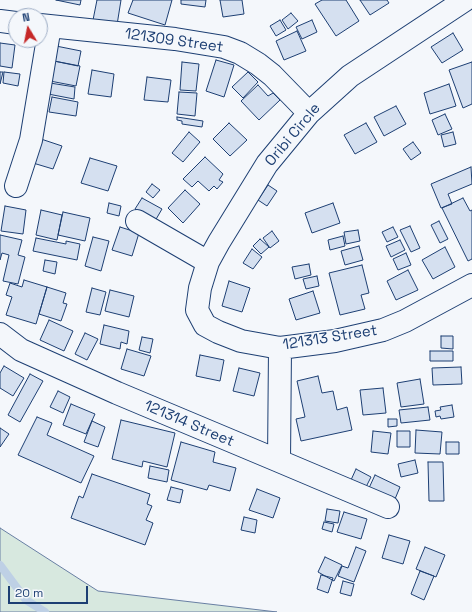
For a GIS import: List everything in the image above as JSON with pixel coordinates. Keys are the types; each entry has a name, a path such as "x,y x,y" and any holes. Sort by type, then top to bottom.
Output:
{"street":[{"name":"Oribi Circle","path":"205,325 196,306 208,262 267,164 309,113 350,76 465,0"},
{"name":"121309 Street","path":"48,26 175,39 224,47 240,53 267,71 309,113"},
{"path":"16,186 31,140 42,48"},
{"path":"137,221 208,262"},
{"name":"121313 Street","path":"205,325 242,341 280,348 335,340 383,330 405,321 472,285"},
{"name":"121314 Street","path":"0,334 6,340 28,354 388,507"},
{"path":"279,461 280,348"}],"shaded area":[{"path":"0,528 98,591 277,612 0,612"}],"building":[{"path":"56,0 81,0 80,5"},
{"path":"97,0 121,0 117,25 93,20"},
{"path":"133,0 172,0 165,25 128,13"},
{"path":"181,0 206,0 205,7 181,4"},
{"path":"220,0 242,0 244,14 223,17"},
{"path":"322,0 346,0 359,21 336,36 315,4"},
{"path":"360,0 387,0 389,3 370,15"},
{"path":"291,13 298,21 288,29 282,20"},
{"path":"280,20 286,30 276,36 270,26"},
{"path":"312,20 317,32 302,39 296,27"},
{"path":"297,31 306,51 284,60 276,41"},
{"path":"453,33 463,50 442,63 431,47"},
{"path":"0,43 8,44 8,48 15,48 12,68 0,66"},
{"path":"56,46 81,51 78,66 54,61"},
{"path":"216,60 234,65 224,97 206,91"},
{"path":"54,61 80,66 76,86 50,81"},
{"path":"182,62 199,64 196,91 180,90"},
{"path":"472,62 472,104 463,108 449,70"},
{"path":"92,70 114,74 111,97 88,94"},
{"path":"0,72 3,72 0,84"},
{"path":"4,72 20,74 18,86 3,83"},
{"path":"248,72 258,82 243,98 232,87"},
{"path":"147,77 171,80 168,102 144,100"},
{"path":"50,83 75,87 74,99 48,94"},
{"path":"449,84 456,106 430,114 424,93"},
{"path":"258,85 268,96 273,93 280,100 259,120 241,101"},
{"path":"179,92 197,93 195,116 177,114"},
{"path":"52,97 78,102 76,116 49,112"},
{"path":"396,106 406,124 384,136 374,117"},
{"path":"445,114 452,129 438,135 432,120"},
{"path":"177,117 203,121 202,127 182,124 182,121 177,120"},
{"path":"229,123 247,140 230,156 213,139"},
{"path":"366,123 377,142 355,154 344,135"},
{"path":"189,132 200,142 183,162 172,153"},
{"path":"453,132 456,144 444,147 441,135"},
{"path":"41,139 62,146 53,169 33,163"},
{"path":"413,142 421,153 411,160 403,149"},
{"path":"205,157 223,174 219,180 223,182 217,189 214,186 209,191 198,181 192,187 183,179"},
{"path":"90,158 117,166 108,191 81,183"},
{"path":"471,167 472,184 448,194 452,204 441,208 431,184"},
{"path":"152,184 160,190 153,198 146,192"},
{"path":"268,185 277,191 267,206 258,200"},
{"path":"185,190 200,204 183,223 168,208"},
{"path":"142,198 162,209 155,221 135,209"},
{"path":"463,198 470,211 472,210 472,259 468,261 442,208"},
{"path":"109,203 121,206 119,216 107,213"},
{"path":"333,203 340,223 312,233 305,213"},
{"path":"5,206 26,210 23,234 1,231"},
{"path":"41,210 62,215 57,240 36,235"},
{"path":"63,212 90,218 85,241 58,235"},
{"path":"439,221 448,239 440,243 431,225"},
{"path":"410,226 420,248 411,252 400,230"},
{"path":"120,227 139,233 132,256 112,250"},
{"path":"393,227 398,237 387,242 382,232"},
{"path":"358,230 360,241 346,244 344,232"},
{"path":"272,231 279,241 270,248 263,238"},
{"path":"0,235 22,240 18,255 25,257 18,284 3,281 9,255 2,253 0,260"},
{"path":"343,236 345,246 330,250 328,240"},
{"path":"93,237 109,241 101,271 85,266"},
{"path":"36,238 66,244 66,241 80,244 77,260 33,251"},
{"path":"260,239 269,247 261,254 253,246"},
{"path":"400,240 405,250 391,257 386,246"},
{"path":"359,246 363,260 345,265 341,251"},
{"path":"445,247 455,267 433,279 422,260"},
{"path":"252,249 262,257 253,269 243,263"},
{"path":"406,253 411,265 398,270 393,259"},
{"path":"45,260 57,262 55,274 43,271"},
{"path":"309,264 311,275 295,279 292,267"},
{"path":"362,265 369,293 361,295 365,309 340,315 329,273"},
{"path":"408,270 418,290 396,300 387,281"},
{"path":"317,276 319,286 306,289 303,279"},
{"path":"24,280 47,287 36,324 6,315 12,297 6,295 10,283 22,287"},
{"path":"229,281 250,288 242,312 222,306"},
{"path":"47,287 66,293 63,303 67,304 61,321 39,314"},
{"path":"92,288 106,292 100,315 86,312"},
{"path":"110,290 134,296 129,317 105,311"},
{"path":"313,291 320,313 296,320 289,299"},
{"path":"49,320 73,331 64,351 40,340"},
{"path":"104,325 129,331 127,344 121,342 120,349 100,344"},
{"path":"85,333 98,339 87,360 75,354"},
{"path":"441,336 453,336 453,349 441,348"},
{"path":"142,337 153,339 150,353 139,350"},
{"path":"127,349 151,356 144,376 121,369"},
{"path":"430,351 453,351 453,361 430,361"},
{"path":"200,355 224,360 220,381 196,376"},
{"path":"4,366 24,378 13,396 0,388 0,373"},
{"path":"461,367 462,384 433,385 432,368"},
{"path":"239,368 260,373 254,396 233,391"},
{"path":"30,374 43,381 20,422 8,415"},
{"path":"318,376 322,393 333,391 337,410 347,407 352,430 301,441 296,419 305,417 297,381"},
{"path":"420,379 424,404 401,407 397,383"},
{"path":"383,388 386,413 363,415 360,390"},
{"path":"58,391 70,397 63,413 50,407"},
{"path":"71,404 95,414 86,434 63,425"},
{"path":"452,405 454,417 441,419 440,416 436,417 435,411 441,410 440,407"},
{"path":"428,407 430,420 401,423 399,410"},
{"path":"37,417 52,423 47,435 94,456 81,483 18,455"},
{"path":"388,419 397,419 397,426 388,427"},
{"path":"121,420 175,433 167,467 143,461 142,467 112,459"},
{"path":"92,421 105,427 98,447 84,442"},
{"path":"0,428 9,434 0,447"},
{"path":"416,430 442,432 440,454 415,453"},
{"path":"373,431 391,433 388,454 371,452"},
{"path":"397,431 410,431 410,447 397,447"},
{"path":"181,442 215,452 213,462 236,468 230,491 209,485 207,490 171,480"},
{"path":"446,442 459,442 459,454 446,454"},
{"path":"415,460 418,473 401,477 398,464"},
{"path":"428,462 443,462 444,501 429,501"},
{"path":"150,466 169,470 167,482 148,478"},
{"path":"356,469 371,477 366,487 351,480"},
{"path":"92,474 150,494 147,504 152,506 146,520 153,523 145,545 71,518 79,496 83,498"},
{"path":"375,475 400,487 395,499 369,488"},
{"path":"171,487 183,490 180,503 167,500"},
{"path":"257,489 280,498 273,518 249,510"},
{"path":"327,509 340,511 338,523 325,521"},
{"path":"344,512 367,519 361,539 337,532"},
{"path":"244,517 257,520 255,533 241,530"},
{"path":"324,522 334,524 332,532 322,529"},
{"path":"389,535 410,541 403,564 382,558"},
{"path":"356,547 366,551 354,582 338,576 342,566 348,568"},
{"path":"425,547 445,555 436,577 416,569"},
{"path":"325,557 342,565 334,581 318,572"},
{"path":"420,571 434,576 424,600 411,594"},
{"path":"321,575 333,578 328,593 317,589"},
{"path":"343,581 354,584 351,596 340,593"}],"waterway":[{"path":"0,565 26,600 45,612"}]}
